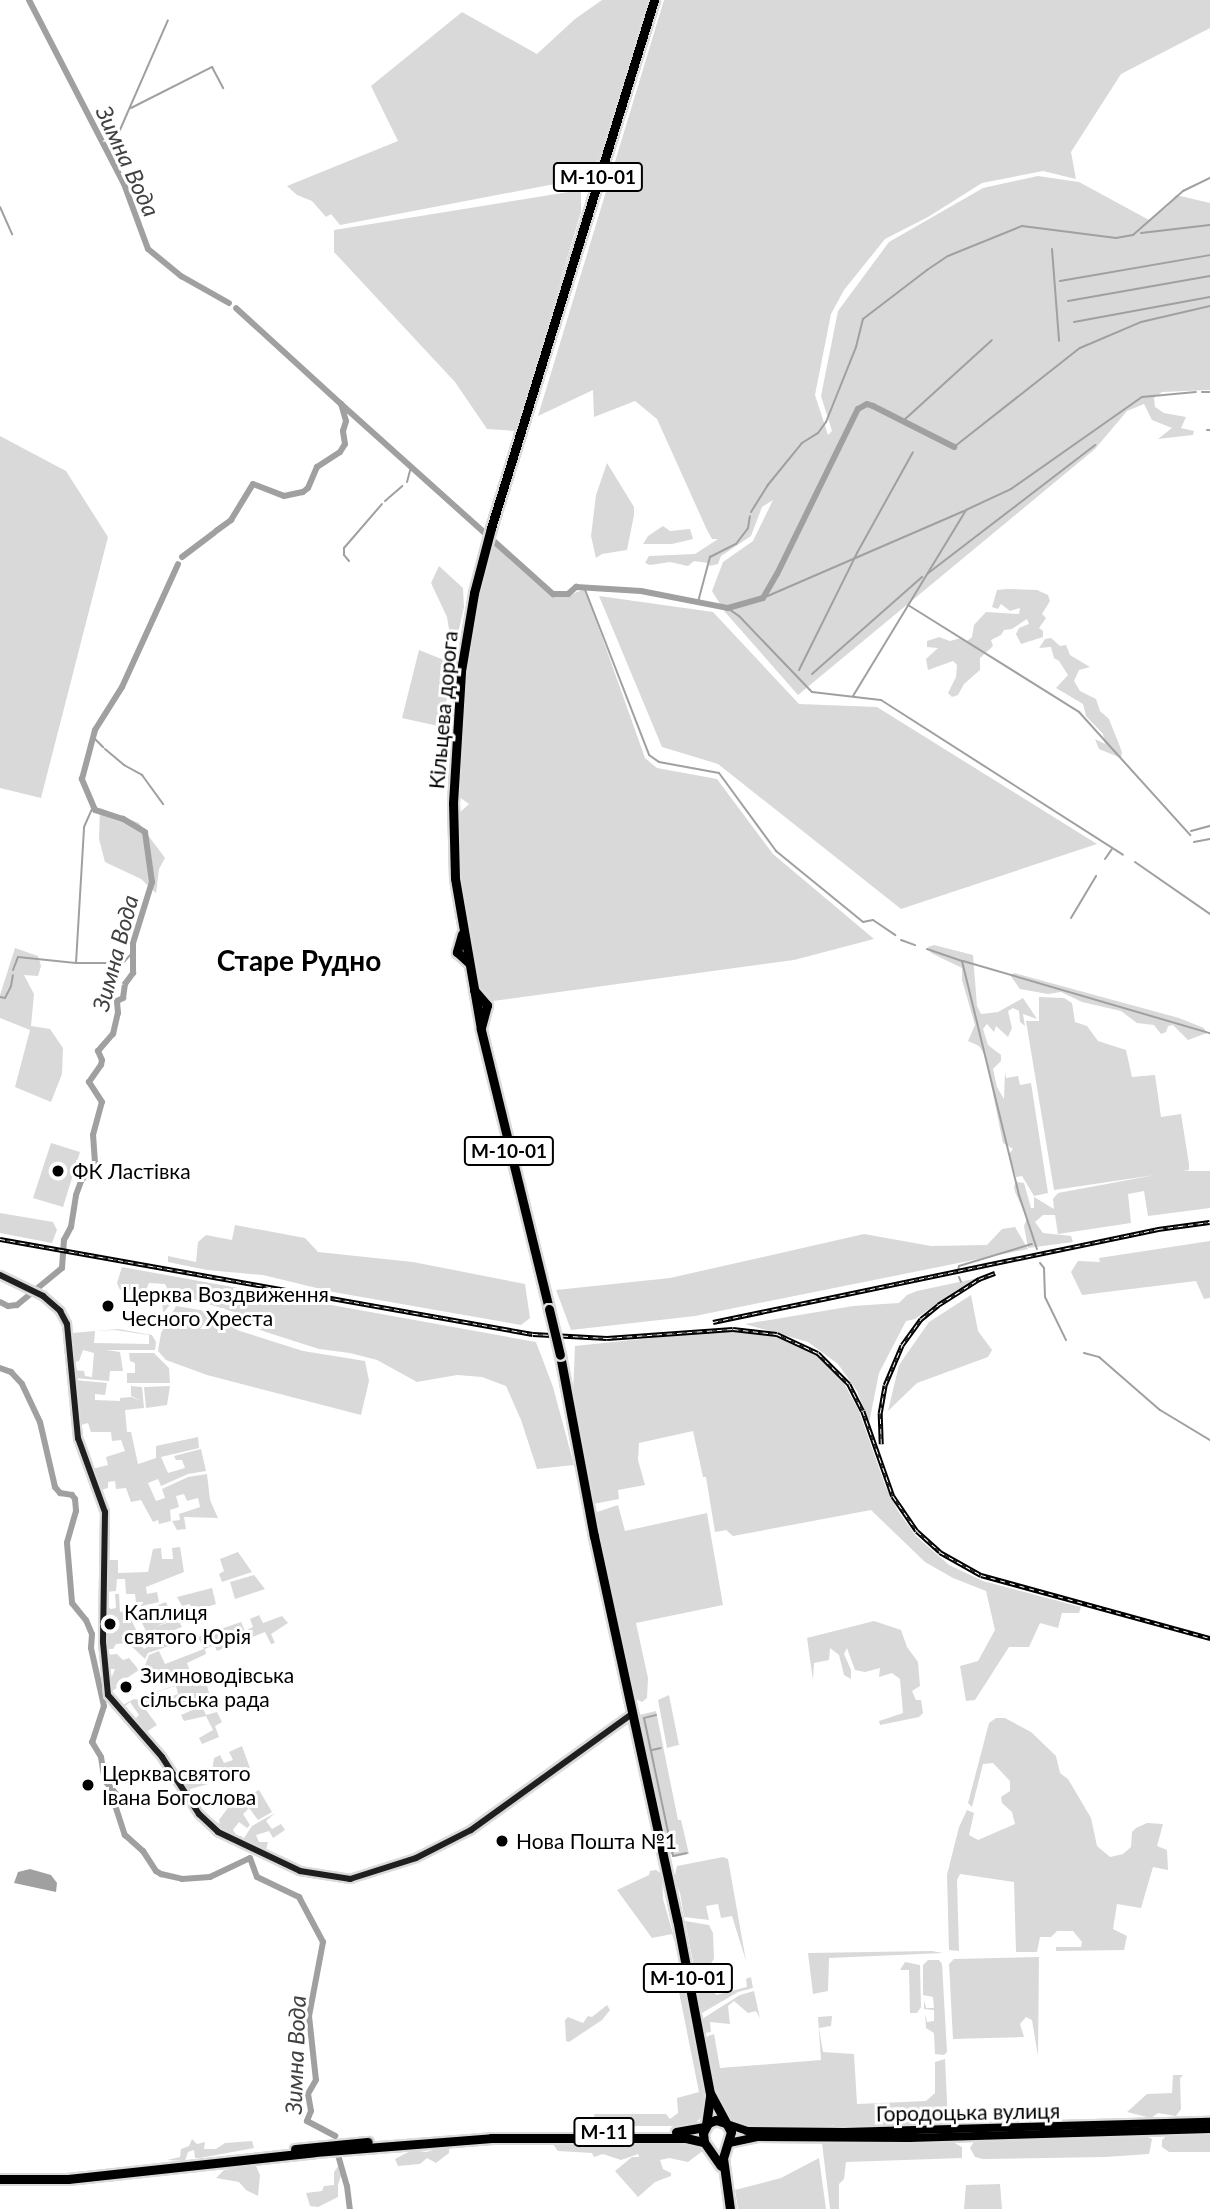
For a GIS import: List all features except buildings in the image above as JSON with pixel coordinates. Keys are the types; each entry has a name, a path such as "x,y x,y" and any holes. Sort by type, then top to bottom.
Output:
{"highway":[{"name":"Кільцева дорога","path":"633,1713 594,1535 560,1355 481,1030 463,929 453,841 456,730 463,652 486,548 654,0"},
{"name":"М-10-01","path":"633,1713 710,2093 732,2132 723,2169 730,2209"},
{"name":"М-10-01","path":"710,2093 706,2126 708,2145 723,2169"},
{"name":"М-11","path":"51,2178 345,2143 491,2133 686,2132 706,2126 714,2120 726,2123"},
{"name":"М-11","path":"0,2179 68,2179 453,2141 676,2137 708,2145 728,2145"}],"main road":[{"path":"0,1275 39,1294 60,1311 67,1324 78,1438 104,1507 107,1532 103,1642 108,1695 162,1756 199,1814 218,1832 299,1871 338,1880 349,1879 416,1858 471,1830 633,1713"},
{"name":"Городоцька вулиця","path":"726,2123 747,2131 856,2132 1210,2122"},
{"name":"Городоцька вулиця","path":"728,2145 758,2137 930,2137 1210,2129"}],"shaded area":[{"path":"602,0 648,0 599,158 586,178 340,225 331,214 326,217 312,201 297,195 287,186 398,141 371,86 462,12 537,54 575,19"},
{"path":"664,0 1210,0 1210,28 1121,74 1071,152 1076,179 1043,171 982,183 928,217 885,239 844,290 831,314 815,395 828,435 832,431 821,396 838,311 889,242 983,188 1038,176 1079,182 1149,220 1167,207 1176,195 1210,203 1210,390 1162,392 1154,398 1155,407 1164,413 1186,417 1181,428 1194,431 1193,435 1158,439 1172,428 1152,420 1144,404 1127,411 1095,449 798,695 725,612 712,591 723,562 753,541 773,500 762,507 751,536 721,556 718,564 710,566 708,563 694,561 688,566 670,562 650,565 645,563 649,556 695,554 718,539 712,539 707,530 657,419 635,401 594,417 593,390 538,416"},
{"path":"581,190 581,212 516,431 487,429 455,382 334,252 334,230"},
{"path":"0,436 66,471 108,537 41,798 0,788"},
{"path":"607,463 634,507 634,515 627,550 602,554 596,558 591,536 596,495"},
{"path":"663,526 670,531 690,529 693,539 672,544 643,544 648,536"},
{"path":"492,543 552,595 567,596 585,589 645,758 657,768 717,779 773,854 874,939 794,960 493,1001 480,994 461,885 457,815 469,804 458,796 465,669 476,605"},
{"path":"439,566 463,588 464,607 456,642 451,641 447,617 431,583"},
{"path":"997,590 1037,590 1048,595 1050,601 1042,614 1046,618 1039,628 1043,631 1043,637 1021,644 1016,634 1019,628 1029,624 1027,619 1012,629 1004,630 1001,635 991,640 993,646 980,658 980,670 964,684 958,695 952,697 948,693 956,677 957,665 953,661 928,670 926,659 938,648 927,647 927,641 939,637 950,641 961,638 967,641 972,637 974,625 986,612 1019,614 1020,608 1010,611 1001,604 998,609 992,607"},
{"path":"599,596 713,612 799,704 877,707 1097,844 901,909 718,764 662,747"},
{"path":"1051,638 1060,646 1066,645 1070,655 1090,667 1079,670 1074,681 1080,691 1096,699 1100,711 1109,719 1122,752 1121,758 1099,749 1095,739 1105,744 1103,734 1086,716 1083,704 1056,688 1068,675 1054,658 1051,647 1039,648 1045,639"},
{"path":"419,650 444,660 448,696 438,726 402,718"},
{"path":"100,808 139,823 165,858 159,869 156,893 141,879 105,862 99,839"},
{"path":"934,945 973,955 977,1006 981,1014 998,1012 1023,998 1037,1019 1023,1014 1025,1026 1020,1022 1019,1011 1013,1008 1008,1011 1012,1028 1008,1037 996,1026 994,1032 987,1024 983,1029 988,1045 1001,1055 1001,1061 993,1069 997,1087 1004,1099 1005,1071 1006,1078 1018,1076 1020,1085 1031,1083 1048,1193 1034,1196 1022,1176 1016,1177 1009,1154 1013,1149 1003,1143 985,1055 979,1046 968,1041 975,1025 962,980 962,968 931,953 928,947"},
{"path":"15,948 38,956 41,966 38,976 24,975 34,994 31,1026 50,1029 63,1048 62,1074 51,1102 15,1087 30,1030 0,1018 0,995"},
{"path":"1014,973 1179,1018 1204,1028 1207,1033 1188,1040 1173,1025 1168,1026 1166,1032 1161,1034 1154,1025 1137,1023 1121,1011 1082,1002 1061,992 1048,994 1020,989 1010,975"},
{"path":"1039,997 1064,998 1072,1003 1075,1022 1087,1026 1098,1041 1126,1050 1132,1077 1155,1075 1161,1117 1181,1114 1189,1164 1189,1170 1183,1171 1210,1171 1210,1208 1148,1216 1144,1191 1128,1194 1131,1223 1058,1234 1055,1215 1043,1215 1035,1222 1043,1233 1071,1236 1073,1242 1028,1248 1024,1226 1027,1218 1015,1192 1014,1186 1017,1182 1024,1183 1031,1208 1034,1208 1034,1197 1054,1209 1053,1199 1058,1193 1155,1175 1054,1190 1026,1021 1039,1021"},
{"name":"ФК Ластівка","path":"51,1143 80,1152 63,1207 33,1198"},
{"path":"0,1213 53,1222 57,1230 52,1243 0,1233"},
{"path":"235,1225 305,1238 318,1252 413,1262 525,1284 530,1318 521,1325 333,1292 263,1275 207,1270 168,1262 168,1256 196,1262 198,1242 206,1235 232,1240"},
{"path":"1015,1227 1028,1249 695,1316 571,1330 556,1290 670,1278 864,1234 931,1246 987,1245 1002,1229"},
{"path":"1210,1241 1210,1298 1204,1299 1196,1281 1082,1295 1071,1272 1078,1261 1100,1262 1099,1258"},
{"path":"122,1267 536,1342 553,1387 574,1465 537,1469 521,1420 506,1386 482,1377 457,1375 417,1382 377,1360 319,1349 269,1333 241,1323 237,1313 189,1298 173,1301 163,1313 162,1296 168,1290 165,1284 149,1283 146,1290 120,1290 117,1283"},
{"path":"992,1275 957,1290 915,1319 906,1321 879,1373 869,1423 857,1391 838,1364 808,1342 745,1324 853,1306 899,1303 907,1295 917,1291"},
{"path":"971,1295 978,1331 992,1350 988,1357 917,1383 888,1411 899,1365 929,1322"},
{"path":"176,1306 206,1311 223,1318 237,1330 303,1351 365,1361 369,1381 361,1415 207,1375 166,1360 158,1351 161,1333"},
{"path":"118,1329 152,1335 156,1342 155,1350 106,1350 120,1352 123,1371 110,1371 109,1381 74,1378 73,1370 84,1371 85,1376 92,1377 94,1353 83,1350 79,1361 74,1362 72,1333 95,1331","holes":["115,1330 149,1335 149,1344 94,1343 95,1331"]},
{"path":"728,1330 773,1335 796,1343 818,1355 839,1374 859,1411 885,1485 898,1511 916,1536 949,1565 983,1581 1081,1607 1079,1613 1062,1613 1058,1628 1040,1623 1029,1647 1009,1647 975,1700 966,1701 960,1666 978,1661 995,1630 986,1591 953,1578 925,1562 871,1510 733,1536 726,1530 715,1532 706,1477 703,1477 693,1431 639,1443 638,1460 645,1485 618,1490 619,1499 593,1504 573,1394 575,1346"},
{"path":"129,1353 154,1353 169,1368 170,1383 127,1383 127,1373 135,1373 135,1363 130,1361"},
{"path":"74,1380 107,1383 105,1395 95,1394 95,1400 120,1401 120,1398 131,1397 142,1401 131,1396 131,1386 142,1387 144,1408 125,1410 127,1432 131,1432 138,1464 156,1458 156,1446 198,1437 199,1448 161,1457 168,1473 185,1468 182,1460 176,1460 174,1456 201,1449 206,1471 188,1474 161,1486 158,1479 148,1483 156,1501 165,1498 162,1489 188,1477 207,1474 210,1500 218,1518 184,1517 186,1529 177,1530 172,1521 180,1520 179,1514 200,1507 198,1498 187,1501 184,1494 176,1496 179,1507 170,1510 171,1521 159,1524 158,1520 153,1522 141,1500 131,1502 126,1488 116,1489 115,1481 108,1482 108,1488 101,1490 92,1469 108,1465 106,1457 125,1451 121,1440 112,1441 111,1432 91,1432 88,1423 81,1425 81,1433"},
{"path":"170,1386 167,1405 146,1408 144,1387"},
{"path":"618,1505 625,1531 707,1513 723,1605 636,1623 648,1678 647,1698 642,1702 636,1699 594,1519 597,1512"},
{"path":"180,1547 184,1572 146,1587 147,1594 157,1592 159,1602 129,1609 136,1602 135,1594 126,1594 125,1579 117,1579 116,1591 106,1592 109,1560 118,1560 118,1573 148,1572 153,1549 161,1548 162,1559 173,1559 172,1548"},
{"path":"238,1552 252,1572 222,1582 219,1574 224,1571 220,1559"},
{"path":"254,1575 265,1589 235,1599 230,1582"},
{"path":"212,1588 216,1604 192,1612 190,1604 182,1606 177,1597"},
{"path":"106,1594 107,1606 111,1609 116,1608 115,1594 119,1594 120,1612 147,1608 145,1611 127,1611 139,1636 146,1631 142,1623 161,1615 158,1605 166,1602 173,1619 155,1627 178,1619 182,1627 159,1636 155,1629 138,1642 144,1649 164,1637 172,1645 148,1653 145,1659 128,1643 116,1644 113,1649 106,1649"},
{"path":"259,1615 263,1623 282,1616 288,1623 271,1634 275,1643 271,1644 265,1632 217,1651 214,1645 205,1649 206,1654 187,1663 192,1677 162,1686 158,1674 144,1668 149,1655 159,1651 165,1664 204,1649 198,1637 241,1622 245,1631 253,1627 250,1619"},
{"path":"874,1621 901,1630 907,1647 918,1662 920,1686 912,1691 916,1700 921,1700 923,1713 919,1717 880,1725 879,1721 903,1713 900,1679 892,1673 879,1677 880,1668 865,1672 855,1670 847,1648 844,1654 851,1670 851,1679 844,1675 839,1655 830,1648 829,1660 814,1663 813,1680 807,1638"},
{"path":"117,1654 123,1660 129,1658 139,1670 116,1685 117,1688 112,1691 109,1684 115,1669 108,1669 106,1655"},
{"path":"204,1676 212,1702 202,1707 206,1715 217,1712 222,1722 215,1726 219,1737 202,1744 199,1738 213,1730 206,1716 184,1721 181,1715 197,1708 194,1699 168,1710 162,1702 170,1702 169,1697 178,1694 176,1686 146,1695"},
{"path":"669,1695 679,1745 667,1748 658,1700"},
{"path":"134,1699 156,1703 146,1710 157,1725 146,1732 134,1720 139,1715 130,1702 124,1707 129,1713 121,1706"},
{"path":"656,1711 678,1820 681,1820 689,1854 675,1857 669,1853 639,1715"},
{"path":"996,1718 1005,1718 1031,1732 1056,1756 1060,1773 1068,1779 1091,1818 1097,1846 1110,1857 1123,1854 1131,1847 1132,1832 1136,1828 1147,1823 1163,1824 1157,1846 1167,1850 1168,1870 1153,1867 1141,1908 1117,1904 1113,1929 1127,1936 1124,1950 1056,1951 1056,1947 1081,1947 1082,1942 1073,1931 1057,1931 1051,1937 1040,1937 1037,1952 1016,1952 1014,1882 960,1874 957,1880 959,1951 949,1950 947,1875 959,1827 967,1810 974,1813 969,1835 978,1840 1015,1824 1012,1812 1002,1803 1001,1797 1010,1791 1010,1781 993,1763 983,1764 972,1807 968,1803 989,1723"},
{"path":"242,1746 250,1768 223,1779 220,1773 214,1776 215,1782 187,1790 179,1774 190,1768 194,1777 212,1771 214,1758 220,1755 224,1763 233,1760 229,1752"},
{"path":"259,1790 272,1812 258,1820 249,1808 243,1814 250,1825 247,1828 239,1822 233,1830 237,1836 242,1836 240,1839 215,1827 202,1813 220,1824 219,1820 230,1805"},
{"path":"275,1813 266,1821 272,1829 281,1824 285,1830 273,1838 269,1831 256,1835 259,1842 268,1842 266,1850 242,1841 252,1826"},
{"path":"723,1857 728,1859 746,1961 732,1916 721,1918 718,1904 706,1906 709,1920 684,1917 680,1893 674,1879 677,1866"},
{"path":"30,1869 51,1875 57,1883 56,1892 14,1883 18,1872"},
{"path":"656,1870 662,1874 663,1899 678,1951 672,1934 652,1938 617,1890"},
{"path":"685,1921 709,1925 713,1933 714,1959 697,1982"},
{"path":"808,1953 943,1953 829,1958 828,1991 813,1994"},
{"path":"1039,1957 1038,2056 1032,2020 1026,2017 1020,2024 1024,2037 953,2039 949,1964 954,1959"},
{"path":"928,1960 939,1960 942,1964 947,2052 944,2055 935,2054 934,2033 926,2028 925,2014 927,2022 934,2021 934,2010 924,2009 924,2000 926,2008 934,2008 933,1997 923,1995 923,1965"},
{"path":"905,1962 920,1965 921,2007 917,2013 910,2013 909,1970 900,1970"},
{"path":"671,1976 679,1978 685,1991 704,2096 703,2116 692,2126 596,2126 594,2114 666,2114 670,2119 678,2113 677,2098 699,2092 677,1982 664,1979"},
{"path":"708,1976 716,1995 747,1987 746,1979 751,1977 753,1988 738,1992 702,2013 698,1996"},
{"path":"754,1991 760,2018 756,2011 748,2013 734,2001 728,2006 730,2024 710,2022 711,2032 705,2033 702,2019 740,1995"},
{"path":"607,2005 610,2010 602,2020 569,2042 566,2041 565,2020 568,2017 583,2023 588,2016 592,2017"},
{"path":"832,2016 831,2026 819,2028 823,2052 854,2054 857,2104 926,2101 935,2093 935,2062 945,2059 948,2123 942,2128 940,2121 877,2128 836,2129 833,2125 825,2128 746,2126 736,2124 723,2113 715,2091 706,2039 708,2036 714,2034 720,2068 821,2060 818,2017"},
{"path":"1173,2075 1183,2075 1180,2078 1181,2109 1176,2116 1158,2113 1151,2118 1127,2112 1147,2094 1172,2093"},
{"path":"1210,2132 1210,2152 1169,2152 1162,2147 1162,2140 1168,2134"},
{"path":"192,2139 197,2144 205,2142 204,2149 216,2149 225,2143 252,2141 254,2148 200,2158 195,2158 194,2150 188,2152 185,2161 167,2160 180,2157 181,2149 189,2146"},
{"path":"1152,2139 1149,2154 1105,2157 983,2159 975,2157 970,2148 975,2140"},
{"path":"949,2140 962,2147 962,2158 846,2162 844,2179 839,2184 839,2209 830,2209 822,2143"},
{"path":"685,2142 704,2150 688,2162 669,2158 660,2160 663,2169 671,2173 671,2176 655,2182 638,2197 615,2171 632,2157 639,2157 638,2154 621,2160 603,2154 594,2157 592,2153 558,2151 552,2143"},
{"path":"449,2148 449,2153 436,2163 427,2158 420,2164 398,2166 395,2159 412,2150 426,2152"},
{"path":"819,2158 826,2209 738,2209 735,2190 781,2178"},
{"path":"339,2165 344,2166 338,2185 338,2197 318,2207 310,2206 306,2193 322,2191 324,2186 334,2185 334,2172"},
{"path":"256,2166 260,2175 258,2196 246,2190 239,2182 216,2178 224,2170"},
{"path":"1000,2184 1002,2209 964,2209 966,2185"}],"waterway":[{"name":"Зимна Вода","path":"29,0 124,184 148,249 181,276 229,303"},
{"path":"109,155 168,20"},
{"path":"131,108 212,67 223,88"},
{"path":"751,512 767,486 802,443 818,433 826,422 856,347 863,319 927,270 948,256 1022,226 1116,238 1133,235 1183,191 1210,178"},
{"path":"0,207 12,234"},
{"path":"1141,233 1210,225"},
{"path":"1052,249 1059,341"},
{"path":"1060,281 1210,255"},
{"path":"1068,301 1210,276"},
{"path":"1074,322 1210,297"},
{"path":"954,447 1080,348 1141,322 1210,306"},
{"name":"Зимна Вода","path":"216,531 231,520 253,484 284,496 303,492 308,488 317,467 340,452 345,444 343,431 346,421 341,404 236,308"},
{"path":"903,421 992,340"},
{"path":"853,696 966,510 1011,489 1142,397 1196,392"},
{"path":"1202,392 1210,392"},
{"path":"341,404 553,594 568,594 576,587 641,591 728,608 763,598 858,409 867,404 873,406 954,447"},
{"path":"927,574 1095,445"},
{"path":"799,670 857,553 913,452"},
{"path":"407,482 411,467"},
{"path":"385,501 402,486"},
{"path":"349,561 344,555 344,548 382,504"},
{"path":"763,598 964,511"},
{"path":"698,602 710,557 736,544 748,528 750,516"},
{"name":"Зимна Вода","path":"182,557 214,533"},
{"name":"Зимна Вода","path":"0,1302 8,1306 17,1305 62,1268 64,1240 71,1227 76,1195 81,1181 95,1163 93,1135 102,1102 89,1082 101,1065 98,1051 113,1034 118,1013 117,1001 123,998 125,984 133,973 133,943 152,882 145,832 123,819 95,810 82,779 95,730 122,687 178,564"},
{"path":"812,674 922,577"},
{"path":"584,587 649,755 659,762 719,773 776,851 863,922 873,920 895,935"},
{"path":"908,605 1079,712 1190,835"},
{"path":"726,607 739,616 812,692 881,700 1123,855"},
{"path":"94,738 103,747"},
{"path":"105,749 124,765 142,775 163,804"},
{"path":"13,970 18,957 76,963 84,827 93,807"},
{"path":"1191,831 1210,826"},
{"path":"1194,842 1210,839"},
{"path":"1105,859 1112,849"},
{"path":"1135,862 1210,914"},
{"path":"1071,918 1096,876"},
{"path":"901,940 915,945"},
{"path":"927,949 962,961 1019,1195 1037,1249"},
{"path":"77,963 123,963 133,952"},
{"path":"963,961 1210,1033"},
{"path":"0,997 5,998 13,975"},
{"path":"958,1272 959,1266 1032,1244"},
{"path":"1040,1263 1044,1268 1045,1297 1066,1340"},
{"path":"959,1277 961,1282"},
{"path":"1084,1353 1099,1357 1160,1410 1210,1440"},
{"name":"Зимна Вода","path":"0,1368 11,1372 22,1384 40,1422 55,1487 60,1493 72,1495 75,1499 76,1511 67,1543 72,1603 86,1620 92,1634 91,1648 104,1706 92,1742 101,1757 105,1781 119,1797 115,1805 125,1835 143,1851 161,1874 182,1879 210,1877 250,1858 257,1877 299,1897 323,1942 309,2016 316,2080 308,2094 311,2111 307,2121 335,2136"},
{"path":"656,1715 644,1718 673,1856 687,1853"},
{"path":"652,1750 661,1748"},
{"name":"Зимна Вода","path":"338,2155 350,2209"}],"railway":[{"path":"713,1322 1158,1229 1210,1222"},
{"path":"0,1239 533,1334 607,1338 733,1329 777,1334 818,1353 849,1384 863,1411 893,1496 917,1531 940,1552 981,1575 1210,1638"},
{"path":"881,1444 880,1413 885,1385 902,1345 921,1319 938,1305 979,1279 995,1273"}],"place":[{"name":"ФК Ластівка","path":"58,1171"},
{"name":"Церква Воздвиження Чесного Хреста","path":"108,1306"},
{"name":"Каплиця святого Юрія","path":"110,1624"},
{"name":"Зимноводівська сільська рада","path":"126,1687"},
{"name":"Церква святого Івана Богослова","path":"88,1785"},
{"name":"Нова Пошта №1","path":"502,1841"}],"district":[{"name":"Старе Рудно","path":"299,960"}]}
